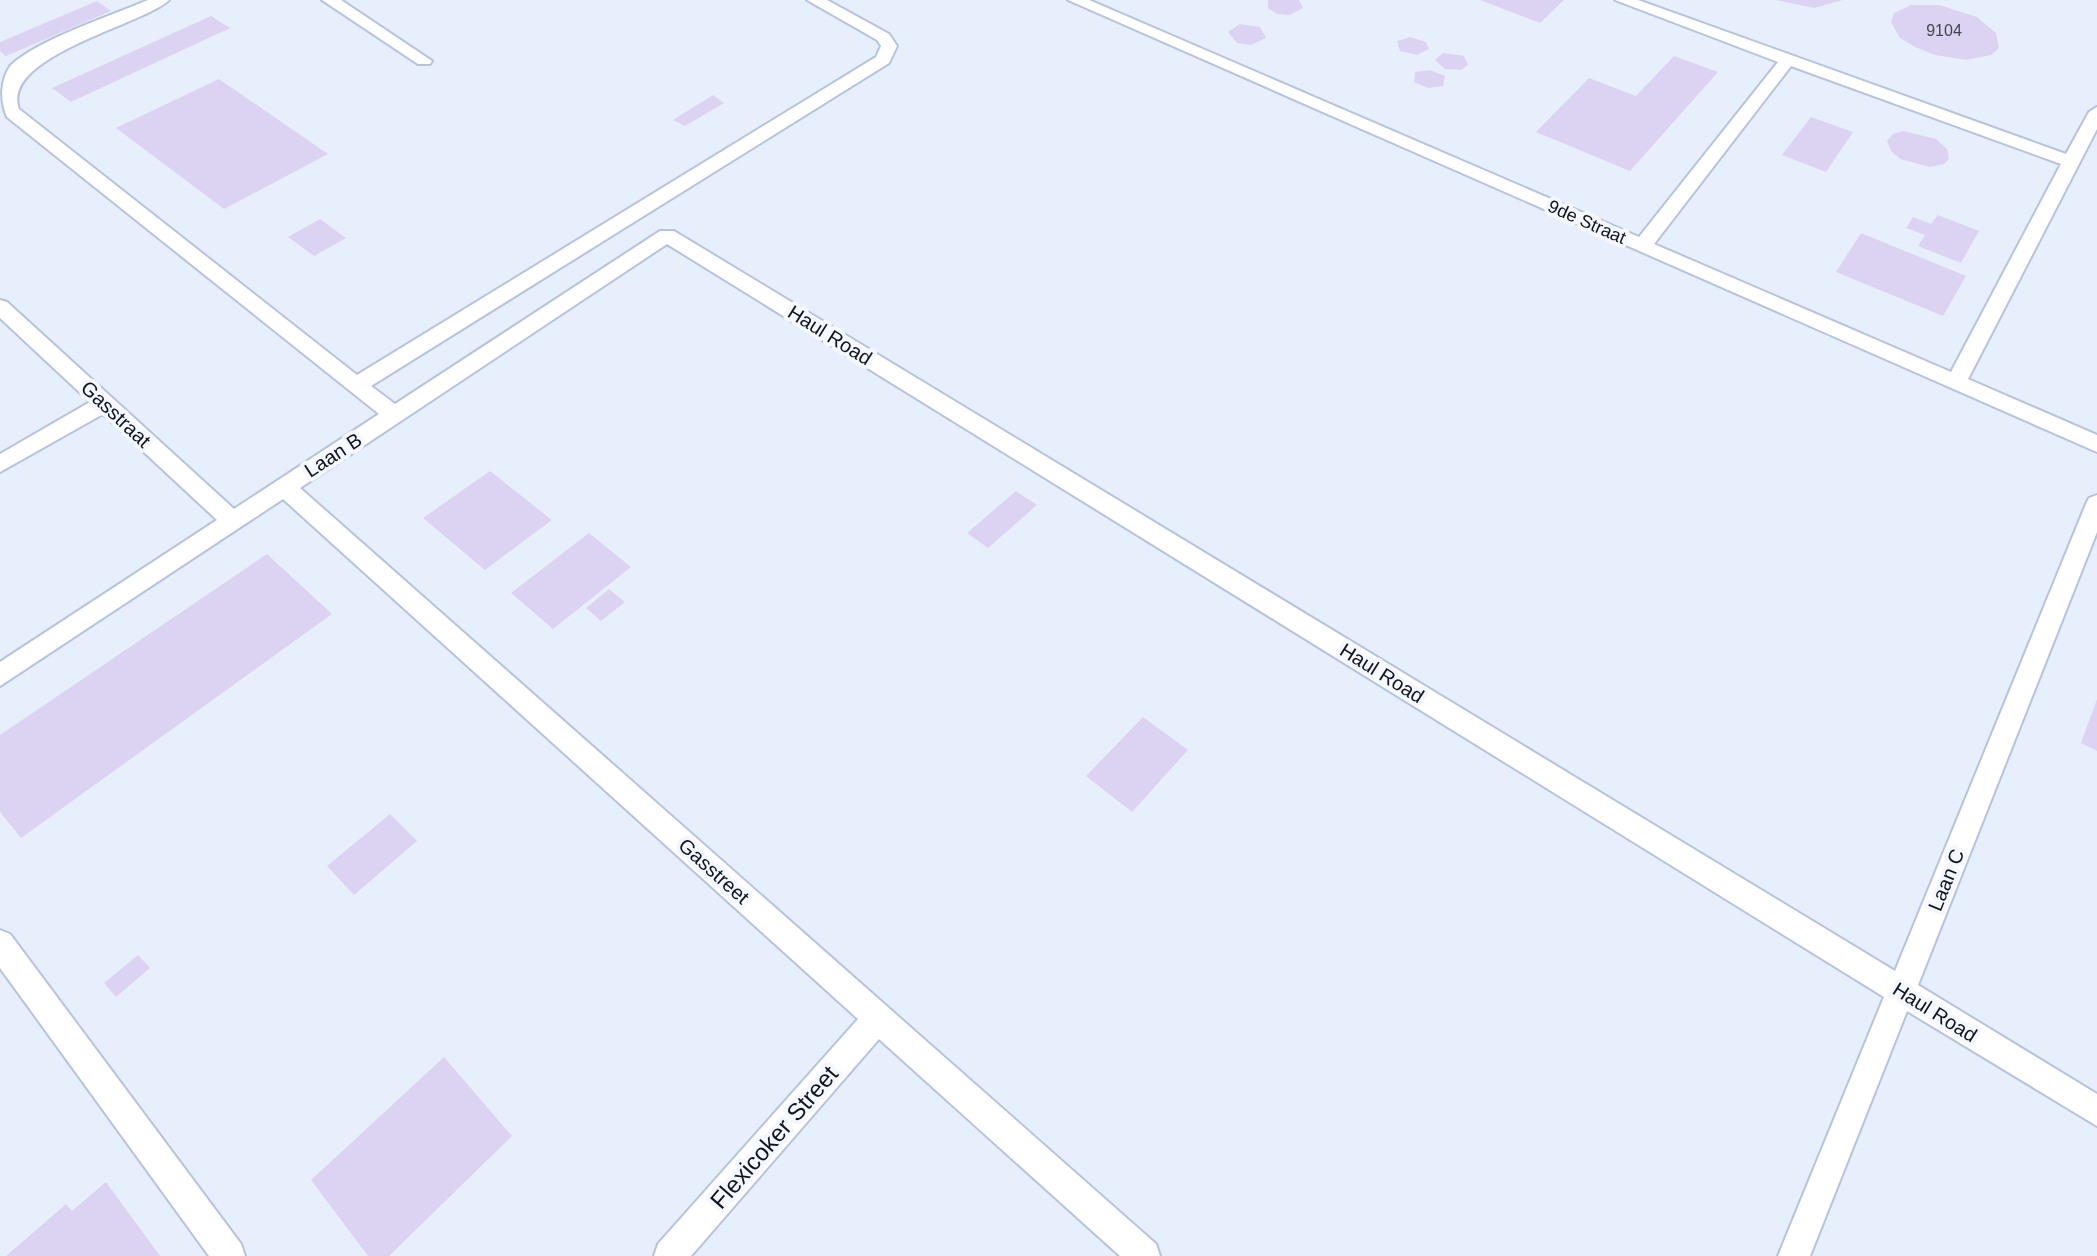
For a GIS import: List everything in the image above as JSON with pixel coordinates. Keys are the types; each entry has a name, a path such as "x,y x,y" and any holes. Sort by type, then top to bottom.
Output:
{"lane":[{"path":"161,0 44,51 17,69 4,88 5,101 13,113 394,415"},
{"path":"330,0 424,61"},
{"path":"356,385 883,60 889,46 883,37 815,0"},
{"name":"9de Straat","path":"1076,0 2097,444"},
{"path":"1623,0 2071,162"},
{"path":"1642,246 1788,60"},
{"path":"1956,383 2097,112"},
{"name":"Laan B","path":"0,675 667,235"},
{"name":"Haul Road","path":"667,235 2097,1111"},
{"name":"Gasstraat","path":"0,307 232,521"},
{"path":"0,464 105,403"},
{"name":"Gasstreet","path":"284,487 1144,1256"},
{"name":"Laan C","path":"1794,1256 2097,504"},
{"path":"0,944 229,1256"},
{"name":"Flexicoker Street","path":"670,1256 878,1018"}],"shaded area":[{"path":"0,0 2097,0 2097,1256 0,1256"}],"building":[{"path":"1268,0 1299,0 1303,8 1290,15 1277,14 1268,8"},
{"path":"1480,0 1564,0 1540,23"},
{"path":"1776,0 1843,0 1814,8"},
{"path":"97,1 111,11 6,56 0,51 0,42"},
{"path":"1911,5 1939,5 1977,17 1996,33 1999,48 1991,55 1966,60 1935,55 1915,47 1900,38 1891,22 1894,13"},
{"path":"211,16 230,28 71,102 52,88"},
{"path":"1240,24 1260,27 1266,38 1251,45 1237,43 1228,32"},
{"path":"1410,37 1426,42 1429,49 1417,55 1400,51 1397,41"},
{"path":"1443,53 1464,56 1468,65 1461,70 1445,69 1435,60"},
{"path":"1674,56 1718,72 1630,171 1536,132 1589,78 1636,96"},
{"path":"1430,70 1445,76 1443,86 1428,88 1414,82 1415,72"},
{"path":"219,79 328,154 224,209 116,128"},
{"path":"713,95 724,103 685,126 673,120"},
{"path":"1811,117 1853,132 1826,172 1782,155"},
{"path":"1903,131 1936,139 1947,149 1949,159 1944,164 1930,167 1900,159 1891,151 1887,141 1893,134"},
{"path":"1938,215 1979,231 1961,263 1918,246 1925,235 1906,228 1913,217 1931,224"},
{"path":"320,219 346,238 314,256 288,237"},
{"path":"1861,233 1966,276 1943,316 1836,272"},
{"path":"490,471 552,520 485,570 423,518"},
{"path":"1016,491 1037,505 988,548 967,533"},
{"path":"589,533 631,567 553,629 511,593"},
{"path":"267,554 332,614 21,838 0,812 0,735"},
{"path":"609,589 625,602 601,621 586,608"},
{"path":"2097,699 2097,751 2081,743"},
{"path":"1143,717 1188,750 1132,812 1086,776"},
{"path":"390,814 417,841 354,895 327,866"},
{"path":"138,955 150,968 116,997 104,983"},
{"path":"444,1057 512,1136 389,1256 368,1256 311,1180"},
{"path":"106,1182 160,1256 6,1256 66,1204 72,1211"}]}
